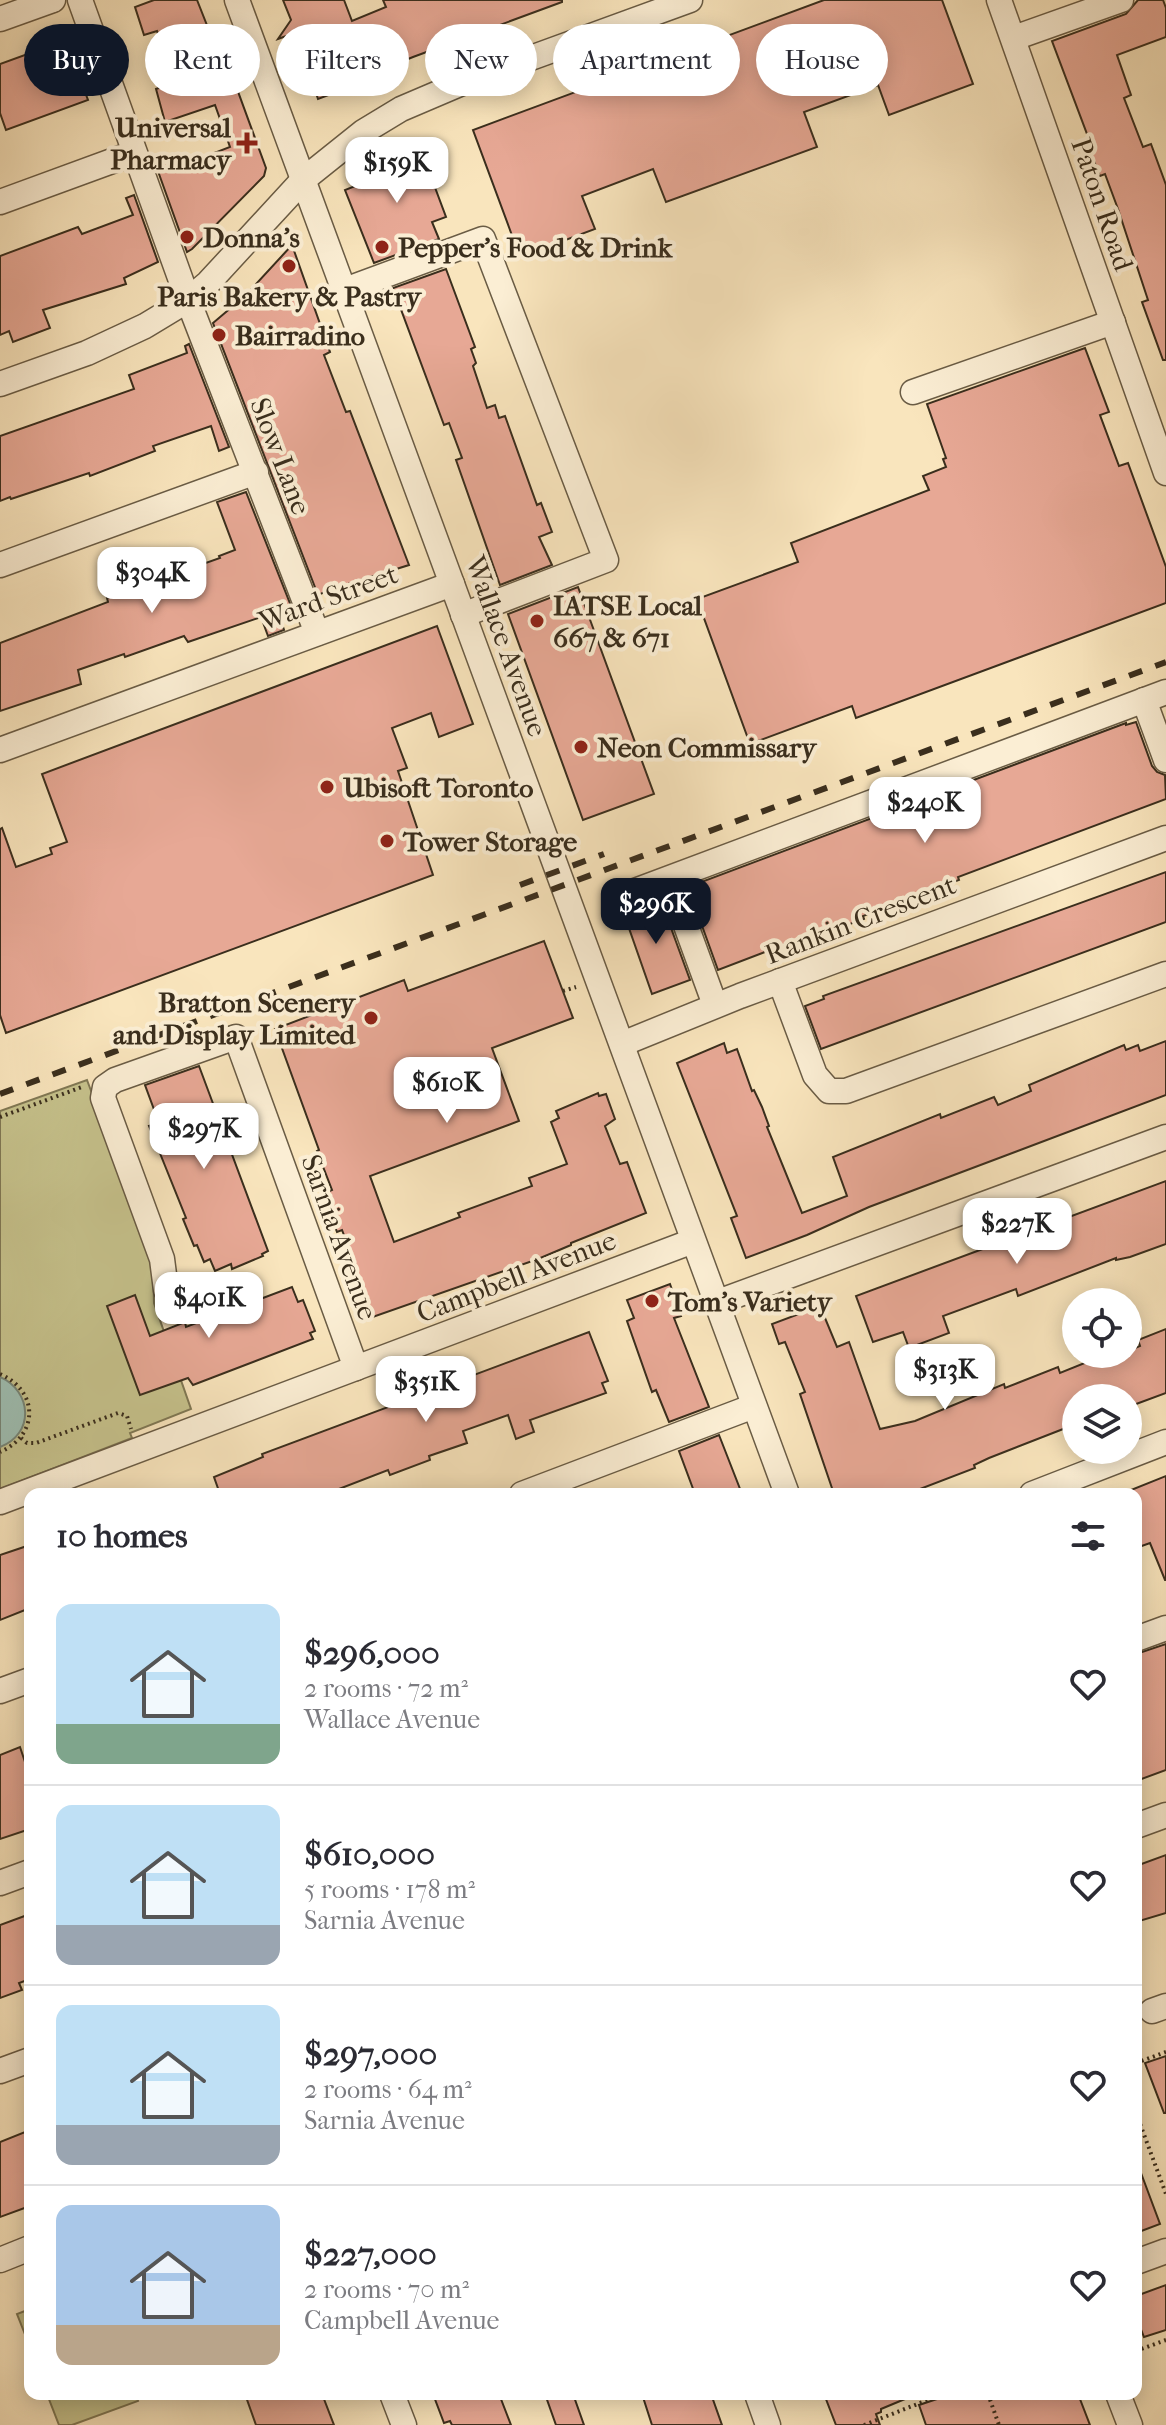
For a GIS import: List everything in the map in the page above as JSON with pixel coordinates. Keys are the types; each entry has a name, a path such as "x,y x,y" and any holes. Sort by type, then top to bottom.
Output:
{"street":[{"path":"0,19 53,0"},
{"name":"Slow Lane","path":"80,0 188,300 317,633"},
{"name":"Wallace Avenue","path":"237,0 785,1488"},
{"path":"0,384 101,346 166,315 188,300 218,273 303,180 341,147 401,109 462,83 690,0"},
{"name":"Paton Road","path":"999,0 1113,322 1161,443 1166,473"},
{"path":"1014,38 1121,0"},
{"path":"0,202 134,153"},
{"path":"345,290 483,239 606,560 463,615"},
{"path":"913,392 1113,322"},
{"path":"0,565 256,472"},
{"name":"Ward Street","path":"0,750 452,584"},
{"path":"619,897 1155,696 1166,760"},
{"name":"Rankin Crescent","path":"622,1044 715,1005 1166,838"},
{"path":"669,879 715,1005"},
{"path":"780,981 815,1075 829,1091 846,1091 1166,974"},
{"name":"Sarnia Avenue","path":"105,1087 115,1080 236,1037 356,1368"},
{"path":"105,1087 103,1098 162,1259 166,1290"},
{"path":"718,1302 1166,1137"},
{"name":"Campbell Avenue","path":"37,1488 693,1241"},
{"path":"538,1488 754,1406"},
{"path":"1047,1488 1166,1442"},
{"name":"Campbell Avenue","path":"0,1502 24,1493"},
{"path":"1142,1637 1166,1628"},
{"path":"0,1691 24,1682"},
{"path":"1142,1824 1166,1815"},
{"path":"0,1883 24,1874"},
{"path":"0,2071 24,2062"},
{"path":"0,2260 24,2250"},
{"path":"1142,2260 1166,2251"},
{"path":"394,2400 404,2425"},
{"path":"759,2400 768,2425"},
{"path":"1120,2400 1130,2425"}],"path":[{"path":"0,1117 82,1087 105,1087"},
{"path":"0,1374 20,1387 29,1412 21,1438 0,1452"},
{"path":"21,1438 27,1443 36,1443 118,1413 127,1416 133,1435"},
{"path":"1142,2061 1166,2052"},
{"path":"1142,2129 1166,2194"},
{"path":"1142,2349 1166,2340"},
{"path":"864,2425 928,2400"},
{"path":"990,2400 999,2425"},
{"path":"891,2415 894,2425"}],"shaded area":[{"path":"87,1080 153,1257 154,1303 191,1409 130,1433 132,1438 0,1489 0,1111"},
{"path":"24,2311 24,2332 17,2314"},
{"path":"49,2400 138,2400 72,2425 59,2425"}],"water":[{"path":"0,1377 11,1383 18,1392 25,1412 19,1433 0,1447"}],"building":[{"path":"154,0 197,0 206,24 145,24 144,35 135,7"},
{"path":"283,0 344,0 352,21 386,7 383,0 562,0 502,24 425,24 425,53 409,59 409,24 288,24 291,20"},
{"path":"824,0 942,0 973,84 889,115 882,96 888,96 888,24 759,24"},
{"path":"1138,0 1163,0 1166,8 1166,37 1117,55 1131,95 1124,98 1143,147 1151,144 1166,185 1166,360 1163,360 1142,302 1148,300 1118,209 1105,174 1100,176 1090,151 1093,150 1052,41 1126,14"},
{"path":"756,25 756,96 848,96 804,112 817,147 666,202 653,169 582,196 595,229 520,257 473,130 565,96 740,96 740,31"},
{"path":"24,55 24,96 86,96 88,100 6,130 0,113 0,64"},
{"path":"158,96 240,96 266,168 264,176 187,252 154,160 168,156 173,169 230,147 215,105 165,122"},
{"path":"418,142 446,217 432,222 439,239 374,263 345,190 373,179 370,170"},
{"path":"134,195 158,262 124,278 126,284 43,310 50,328 13,342 9,331 0,335 0,256 78,227 82,234 133,215 126,198"},
{"path":"292,245 330,352 324,355 346,412 350,411 409,565 318,595 213,323 246,295"},
{"path":"446,269 475,347 471,349 476,363 473,366 487,408 495,405 499,418 505,416 537,505 541,503 552,532 539,537 552,565 500,585 456,460 462,458 449,423 444,425 393,288"},
{"path":"189,344 229,447 219,451 211,426 153,446 155,451 90,476 89,473 0,501 0,436 134,389 129,375 187,353 185,346"},
{"path":"1085,348 1109,412 1100,415 1119,466 1128,463 1166,567 1166,603 856,718 852,706 750,744 697,599 798,562 791,543 929,490 923,476 946,467 943,459 946,458 927,404"},
{"path":"246,492 291,606 278,611 284,630 268,636 261,617 188,642 184,636 78,670 81,684 0,711 0,643 108,602 107,598 235,550 217,502"},
{"path":"578,587 654,794 583,820 508,614"},
{"path":"437,626 473,724 439,737 431,713 392,728 407,768 398,771 433,875 6,1033 0,1015 0,829 16,867 52,854 50,848 67,842 42,774"},
{"path":"1136,722 1152,766 1165,775 1166,799 958,877 959,880 863,916 864,919 836,929 835,925 718,970 688,887 1126,723"},
{"path":"1166,872 1166,922 821,1049 805,1006 824,999 823,996"},
{"path":"660,898 690,980 652,994 623,911"},
{"path":"544,941 573,1018 492,1048 519,1121 370,1176 394,1242 460,1217 458,1213 532,1186 529,1178 567,1164 551,1122 559,1118 556,1111 598,1093 599,1096 606,1094 615,1119 605,1126 620,1164 627,1162 646,1213 538,1259 367,1319 348,1268 356,1266 342,1230 337,1232 323,1194 332,1190 275,1029 404,980 408,991"},
{"path":"1166,1041 1166,1095 869,1207 746,1258 731,1218 737,1216 677,1063 724,1043 727,1053 737,1049 802,1213 847,1196 833,1157 940,1114 941,1118 994,1097 998,1105 1031,1091 1029,1085 1124,1045 1126,1050 1138,1045 1140,1051"},
{"path":"199,1066 268,1251 232,1269 231,1264 215,1271 210,1259 204,1262 197,1245 194,1246 149,1126 159,1123 145,1085"},
{"path":"1166,1181 1166,1244 1130,1257 1116,1258 1018,1296 1016,1289 943,1316 949,1333 909,1348 903,1332 873,1342 856,1296"},
{"path":"670,1284 681,1316 674,1318 709,1407 669,1422 656,1390 652,1392 627,1321 634,1318 627,1300"},
{"path":"292,1287 298,1302 303,1300 315,1331 310,1333 313,1339 193,1385 188,1378 140,1395 107,1306 135,1295 150,1336 185,1322 186,1327"},
{"path":"820,1306 837,1347 849,1342 880,1429 915,1421 1004,1384 1005,1388 1058,1367 1060,1373 1072,1368 1142,1368 1142,1338 1166,1329 1166,1393 1142,1402 1142,1384 1062,1384 1062,1429 923,1488 832,1488 800,1394 805,1392 785,1342 779,1344 772,1324"},
{"path":"589,1332 608,1381 602,1383 606,1393 530,1420 534,1432 516,1439 508,1415 463,1431 467,1443 429,1456 430,1460 390,1475 388,1470 342,1488 218,1488 214,1477 263,1457 262,1454"},
{"path":"719,1435 740,1488 693,1488 679,1451"},
{"path":"1166,1476 1166,1580 1150,1543 1142,1546 1142,1488 1136,1488"},
{"path":"24,1547 24,1610 0,1620 0,1555"},
{"path":"1166,1644 1166,1770 1142,1779 1142,1652"},
{"path":"20,1747 24,1759 24,1831 0,1839 0,1755"},
{"path":"1166,1855 1166,1913 1142,1920 1142,1864"},
{"path":"24,1916 24,1981 19,1983 22,1990 0,1998 0,1925"},
{"path":"1166,2056 1166,2113 1164,2113 1145,2063"},
{"path":"24,2132 24,2208 0,2217 0,2142"},
{"path":"1142,2176 1160,2224 1142,2231"},
{"path":"1166,2285 1166,2330 1144,2337 1142,2294"},
{"path":"247,2400 324,2400 334,2425 256,2425"},
{"path":"435,2400 501,2400 511,2425 452,2425 450,2421 444,2423"},
{"path":"547,2400 575,2400 584,2425 556,2425"},
{"path":"644,2400 713,2400 722,2425 652,2425"},
{"path":"826,2400 903,2400 876,2414 880,2425 836,2425"},
{"path":"934,2400 1080,2400 1090,2425 926,2425 919,2405"}],"railway":[{"path":"0,1094 1166,662"},
{"path":"520,885 604,854"}],"place":[{"name":"Universal Pharmacy","path":"247,143"},
{"name":"Donna's","path":"187,237"},
{"name":"Pepper's Food & Drink","path":"382,247"},
{"name":"Paris Bakery & Pastry","path":"289,266"},
{"name":"Bairradino","path":"219,335"},
{"name":"IATSE Local 667 & 671","path":"537,621"},
{"name":"Neon Commissary","path":"581,747"},
{"name":"Ubisoft Toronto","path":"327,787"},
{"name":"Tower Storage","path":"387,841"},
{"name":"Bratton Scenery and Display Limited","path":"371,1018"},
{"name":"Tom's Variety","path":"652,1301"}]}
